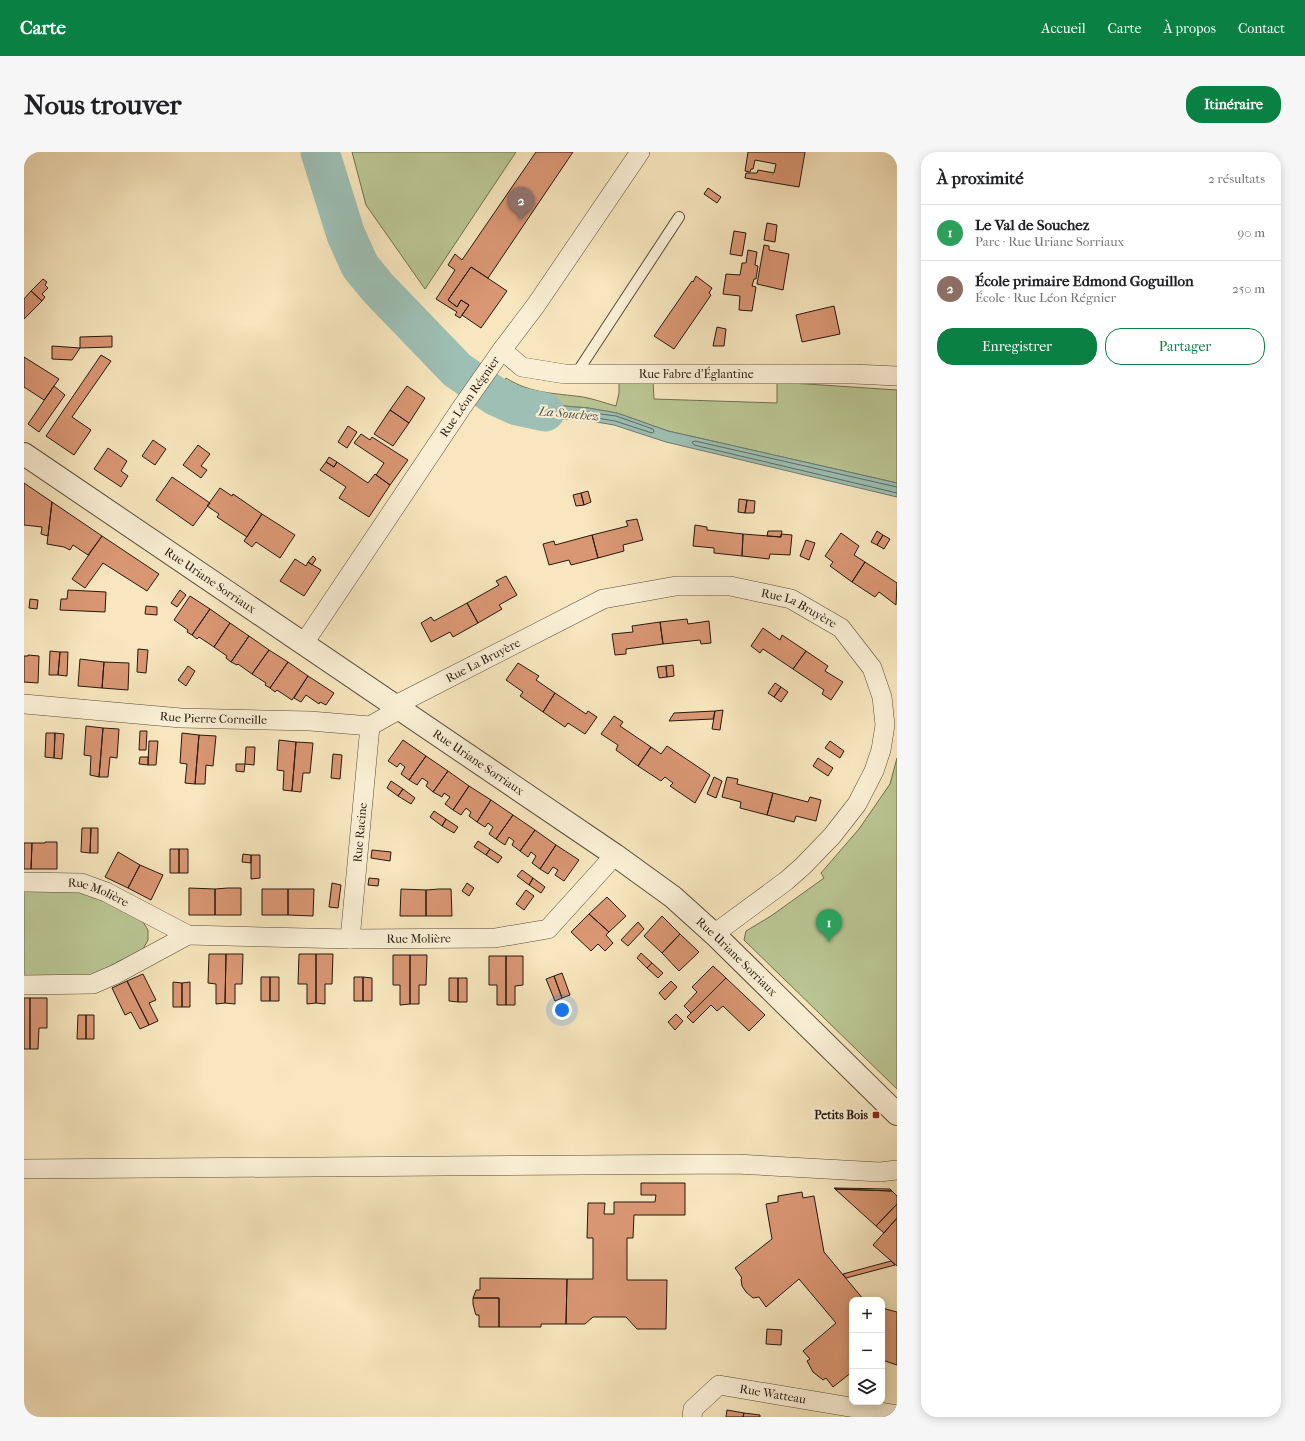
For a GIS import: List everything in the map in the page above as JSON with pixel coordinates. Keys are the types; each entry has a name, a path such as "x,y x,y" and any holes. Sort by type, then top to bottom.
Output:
{"street":[{"name":"Rue Léon Régnier","path":"304,643 462,407 536,305 640,152"},
{"name":"Rue Fabre d'Églantine","path":"502,350 522,367 565,374 854,374 897,376"},
{"name":"Rue Uriane Sorriaux","path":"24,454 615,855 673,897 714,934 897,1114"},
{"name":"Rue La Bruyère","path":"397,708 603,599 676,586 730,586 791,599 841,628 872,668 891,726 874,771 857,804 832,836 803,866 786,881 714,934"},
{"name":"Rue Pierre Corneille","path":"24,704 181,718 310,721 370,726"},
{"path":"370,726 397,708"},
{"name":"Rue Racine","path":"350,939 370,726"},
{"name":"Rue Molière","path":"24,882 81,883 106,892 188,935 350,939 495,938 548,929 615,855"},
{"name":"Rue Molière","path":"24,986 93,984 119,972 188,935"},
{"path":"24,1169 736,1164 880,1172 897,1170"},
{"name":"Rue Watteau","path":"692,1417 693,1409 719,1385 897,1416"}],"lane":[{"path":"576,374 679,217"}],"green space":[{"path":"352,152 516,152 425,289 366,205"},
{"path":"506,378 534,390 583,397 616,406 619,393 619,382 653,381 654,399 777,403 777,382 897,390 897,483 668,431 617,413 588,408 528,403 515,398 500,388"},
{"path":"897,758 897,1089 744,940 746,931 771,916 824,878 821,873 859,829 890,784"},
{"path":"24,891 91,891 143,922 148,930 148,940 143,949 89,977 24,976"}],"water":[{"path":"500,388 515,398 528,403 588,408 617,413 668,431 897,483 897,497 666,442 614,425 579,419 540,420 508,412 491,402"}],"building":[{"path":"536,152 573,152 488,278 471,267 448,300 457,307 461,300 469,305 460,318 455,315 457,312 436,299 455,270 448,265 455,254 462,260"},
{"path":"748,152 805,152 799,187 745,178 746,173 757,173 758,170 774,173 776,164 755,160 753,169 751,169 750,172 745,171"},
{"path":"708,188 721,197 717,203 704,194"},
{"path":"767,223 777,225 775,242 764,240"},
{"path":"734,231 746,233 742,256 730,254"},
{"path":"764,245 769,246 769,250 789,254 783,290 757,284"},
{"path":"748,250 757,252 755,265 758,266 756,279 754,279 752,286 756,287 752,311 739,310 740,296 723,294 726,274 740,275 742,263 746,263"},
{"path":"471,267 507,291 481,328 462,315 469,305 461,300 457,307 448,300"},
{"path":"696,276 712,288 709,293 711,295 674,349 654,336"},
{"path":"43,279 47,282 45,285 48,288 42,294 45,297 42,301 31,291"},
{"path":"31,291 42,301 24,319 24,299"},
{"path":"834,306 840,334 802,342 796,315"},
{"path":"717,327 726,329 724,346 713,346"},
{"path":"112,336 112,347 80,348 80,337"},
{"path":"52,346 80,348 72,360 52,359"},
{"path":"101,355 111,361 72,417 91,430 74,455 46,436"},
{"path":"24,357 59,379 44,400 24,387"},
{"path":"54,386 65,395 39,432 28,424"},
{"path":"407,386 425,398 409,423 390,410"},
{"path":"390,410 409,423 393,446 374,434"},
{"path":"348,426 357,432 347,448 338,442"},
{"path":"361,434 370,440 372,437 408,460 390,485 376,475 384,463 354,443"},
{"path":"153,440 166,449 155,465 142,456"},
{"path":"198,445 210,454 201,466 207,470 201,478 183,465"},
{"path":"108,448 127,461 121,471 128,476 121,487 94,469"},
{"path":"329,457 337,462 334,467 326,462"},
{"path":"326,462 334,467 337,462 368,483 375,474 390,485 369,517 339,498 346,487 320,470"},
{"path":"172,477 210,503 193,526 156,500"},
{"path":"24,483 52,502 48,536 41,534 42,527 24,525"},
{"path":"220,488 232,496 233,494 262,514 247,537 217,517 219,514 207,506"},
{"path":"588,491 591,502 584,505 581,493"},
{"path":"581,493 584,505 576,506 573,495"},
{"path":"739,499 747,500 745,513 738,512"},
{"path":"747,500 755,501 754,513 745,513"},
{"path":"52,502 102,536 88,555 73,545 70,550 64,547 47,544"},
{"path":"262,514 295,535 280,558 256,542 252,547 244,541"},
{"path":"637,519 643,540 623,545 624,551 598,558 592,535 628,526 626,521"},
{"path":"695,525 707,527 707,530 743,534 742,556 714,553 714,548 693,546"},
{"path":"768,531 782,531 781,537 767,536"},
{"path":"877,531 883,535 877,545 871,542"},
{"path":"841,533 859,546 854,555 865,562 852,582 830,566 833,562 825,556"},
{"path":"743,534 781,537 781,534 792,535 790,555 770,554 769,559 742,556"},
{"path":"592,535 598,558 571,565 569,560 549,565 543,544 554,541 555,545"},
{"path":"883,535 890,539 884,549 877,545"},
{"path":"102,536 159,574 147,591 103,563 85,588 72,579"},
{"path":"806,540 815,543 809,560 800,556"},
{"path":"313,556 316,559 312,565 308,562"},
{"path":"295,559 306,566 308,562 321,570 304,596 280,581"},
{"path":"865,562 897,583 896,605 879,592 875,597 852,582"},
{"path":"506,576 517,595 499,605 502,609 478,623 467,603 499,585 496,581"},
{"path":"68,590 106,592 105,612 60,610 61,599 67,599"},
{"path":"180,590 186,595 177,607 171,603"},
{"path":"190,596 210,609 192,635 187,632 188,630 174,620"},
{"path":"30,599 38,600 37,609 29,608"},
{"path":"467,603 478,623 453,637 450,632 431,642 421,623 431,617 434,621"},
{"path":"146,606 157,607 157,615 145,614"},
{"path":"210,609 230,623 214,647 199,637 197,639 192,635"},
{"path":"687,619 688,624 709,621 711,643 701,644 700,640 663,644 660,622"},
{"path":"660,622 663,644 626,649 626,654 615,655 612,634 633,632 632,626"},
{"path":"230,623 249,636 231,662 226,658 227,656 214,647"},
{"path":"763,628 780,640 782,635 806,651 793,669 763,649 760,653 751,646"},
{"path":"249,636 269,650 252,674 238,664 237,665 231,662"},
{"path":"138,649 148,650 146,673 137,672"},
{"path":"269,650 288,662 270,688 265,685 266,683 252,674"},
{"path":"50,651 60,652 58,675 49,675"},
{"path":"806,651 828,666 825,671 843,682 831,700 822,694 824,690 793,669"},
{"path":"60,652 68,652 67,676 58,675"},
{"path":"24,656 39,656 38,683 24,682"},
{"path":"80,659 104,662 102,688 78,686"},
{"path":"104,662 129,663 128,690 102,688"},
{"path":"288,662 308,676 292,700 277,690 275,692 270,688"},
{"path":"518,663 539,676 536,680 555,693 543,712 520,696 523,692 506,680"},
{"path":"673,665 674,676 667,677 666,666"},
{"path":"188,666 195,671 186,686 178,680"},
{"path":"666,666 667,677 659,678 657,667"},
{"path":"308,676 334,693 326,705 320,702 319,704 306,695 301,702 294,698"},
{"path":"775,683 781,687 774,697 768,693"},
{"path":"781,687 788,692 781,702 774,697"},
{"path":"555,693 586,714 588,711 597,717 585,734 568,723 565,727 543,712"},
{"path":"723,710 720,730 712,729 715,711"},
{"path":"715,711 713,719 669,721 674,713"},
{"path":"614,716 623,722 620,726 651,747 638,766 616,750 618,745 601,734"},
{"path":"86,726 103,728 99,777 90,775 91,756 84,755"},
{"path":"103,728 119,729 117,758 110,757 108,777 99,777"},
{"path":"140,731 147,731 146,750 139,750"},
{"path":"46,733 55,733 54,758 45,757"},
{"path":"55,733 64,734 62,759 54,758"},
{"path":"182,733 199,735 195,784 185,783 187,764 180,763"},
{"path":"199,735 216,736 213,766 206,765 205,784 195,784"},
{"path":"279,740 296,742 292,791 283,790 284,771 277,770"},
{"path":"403,740 426,756 409,780 401,774 405,767 400,763 397,767 388,761"},
{"path":"149,741 158,741 156,765 148,765"},
{"path":"830,741 844,751 840,758 825,748"},
{"path":"296,742 313,743 310,773 303,773 301,792 292,791"},
{"path":"667,746 710,775 695,803 670,786 673,783 665,777 661,781 638,766 651,747 661,754"},
{"path":"246,747 255,747 254,765 245,764"},
{"path":"333,754 342,755 340,779 331,778"},
{"path":"426,756 448,771 433,792 426,786 428,782 422,778 417,785 409,780"},
{"path":"140,757 148,757 148,765 139,764"},
{"path":"818,758 833,768 828,776 813,766"},
{"path":"236,764 245,764 244,772 236,771"},
{"path":"448,771 469,786 453,810 445,804 450,797 444,793 442,797 433,792"},
{"path":"714,777 722,781 716,798 707,794"},
{"path":"727,777 738,779 737,784 773,793 767,815 740,808 741,802 722,797"},
{"path":"391,781 403,789 398,796 387,788"},
{"path":"469,786 491,800 477,822 469,816 471,812 466,808 461,815 453,810"},
{"path":"403,789 415,798 411,804 398,796"},
{"path":"773,793 808,802 810,797 821,800 816,821 796,816 794,822 767,815"},
{"path":"491,800 513,815 496,839 489,834 493,827 488,823 485,827 477,822"},
{"path":"434,811 446,819 442,826 430,817"},
{"path":"513,815 535,830 520,851 512,845 514,841 509,837 505,845 496,839"},
{"path":"446,819 458,827 454,833 442,826"},
{"path":"82,828 91,828 90,853 81,852"},
{"path":"91,828 98,828 98,853 90,853"},
{"path":"535,830 556,845 540,869 532,863 536,856 531,852 528,857 520,851"},
{"path":"478,841 490,849 486,855 474,847"},
{"path":"57,842 57,869 31,869 32,843"},
{"path":"24,843 32,843 31,869 24,869"},
{"path":"556,845 579,860 564,881 555,875 558,870 553,867 548,874 540,869"},
{"path":"170,849 179,849 179,873 170,873"},
{"path":"179,849 188,849 188,873 179,873"},
{"path":"490,849 502,857 498,863 486,855"},
{"path":"372,850 391,852 390,861 371,858"},
{"path":"118,852 140,865 128,888 105,877"},
{"path":"243,854 251,855 251,863 242,862"},
{"path":"251,855 260,855 260,878 251,879"},
{"path":"140,865 163,875 151,900 128,888"},
{"path":"522,870 533,878 529,885 517,876"},
{"path":"369,878 379,879 378,886 368,885"},
{"path":"533,878 545,887 541,893 529,885"},
{"path":"332,883 341,885 338,908 329,907"},
{"path":"467,883 474,888 469,896 462,891"},
{"path":"189,888 215,889 215,915 189,915"},
{"path":"241,888 241,915 215,915 215,889"},
{"path":"262,889 288,889 288,915 262,915"},
{"path":"288,889 314,889 313,916 288,915"},
{"path":"401,889 426,890 426,916 400,916"},
{"path":"451,889 452,916 426,916 426,890"},
{"path":"526,890 534,896 524,910 516,904"},
{"path":"607,897 626,916 609,932 589,914"},
{"path":"589,914 609,932 606,935 613,943 605,951 598,944 591,951 571,932"},
{"path":"662,916 680,934 662,953 644,936"},
{"path":"638,922 644,929 628,946 621,940"},
{"path":"680,934 699,952 679,971 662,953"},
{"path":"641,953 652,963 647,968 637,958"},
{"path":"209,954 226,954 225,1003 216,1004 216,984 208,983"},
{"path":"226,954 243,954 242,984 235,984 235,1004 225,1003"},
{"path":"299,954 316,954 316,1003 307,1004 307,984 298,984"},
{"path":"316,954 333,954 332,984 325,984 325,1004 316,1003"},
{"path":"393,955 410,955 410,1004 400,1005 400,985 393,985"},
{"path":"410,955 427,955 426,985 419,985 419,1004 410,1004"},
{"path":"489,956 506,956 506,1005 497,1005 497,985 489,985"},
{"path":"506,956 523,956 523,985 515,986 515,1005 506,1005"},
{"path":"652,963 663,973 658,978 647,968"},
{"path":"713,966 726,978 691,1013 684,1006 697,992 692,987"},
{"path":"562,973 570,995 562,998 554,976"},
{"path":"143,974 156,1000 149,1003 158,1021 149,1025 127,981"},
{"path":"554,976 562,998 555,1001 546,979"},
{"path":"261,977 270,977 270,1001 261,1001"},
{"path":"270,977 279,977 279,1001 270,1001"},
{"path":"354,977 363,977 363,1001 354,1001"},
{"path":"363,977 372,978 372,1001 363,1001"},
{"path":"449,978 458,978 458,1002 449,1001"},
{"path":"458,978 467,978 467,1002 458,1002"},
{"path":"726,978 765,1015 749,1031 723,1006 717,1011 711,1005 693,1023 687,1017"},
{"path":"127,981 149,1025 140,1029 131,1012 125,1015 112,988"},
{"path":"671,981 677,987 665,1000 659,993"},
{"path":"173,982 182,983 182,1007 173,1007"},
{"path":"190,982 190,1007 182,1007 182,983"},
{"path":"24,998 30,998 30,1049 24,1049"},
{"path":"30,998 47,998 47,1028 39,1028 38,1049 30,1049"},
{"path":"676,1014 683,1021 675,1030 668,1022"},
{"path":"78,1015 86,1015 86,1039 77,1039"},
{"path":"86,1015 94,1015 94,1039 86,1039"},
{"path":"641,1183 685,1183 685,1215 634,1215 633,1238 627,1238 627,1280 667,1280 666,1329 637,1329 626,1317 593,1317 585,1324 566,1324 567,1279 593,1279 593,1238 587,1238 588,1203 605,1203 604,1214 614,1214 614,1202 655,1202 656,1195 641,1195"},
{"path":"834,1188 890,1189 892,1191 835,1189"},
{"path":"835,1189 892,1191 897,1196 897,1204 876,1226"},
{"path":"802,1192 803,1198 814,1196 824,1252 862,1297 849,1297 849,1374 833,1387 826,1378 823,1380 813,1372 807,1361 810,1359 803,1351 836,1323 799,1279 766,1307 759,1297 753,1298 746,1292 742,1286 742,1278 735,1268 772,1239 766,1204 778,1202 778,1196"},
{"path":"897,1204 897,1218 884,1233 876,1226"},
{"path":"897,1218 897,1266 873,1245"},
{"path":"891,1261 895,1265 846,1278 843,1274"},
{"path":"480,1278 567,1279 566,1324 541,1324 541,1327 499,1327 499,1298 473,1298 476,1290 480,1290"},
{"path":"473,1298 499,1298 499,1327 479,1327 479,1315 476,1315"},
{"path":"885,1309 897,1312 897,1365 885,1361"},
{"path":"767,1329 782,1330 781,1345 766,1344"},
{"path":"727,1410 744,1413 743,1417 726,1417"},
{"path":"744,1413 760,1415 760,1417 743,1417"}],"waterway":[{"name":"La Souchez","path":"320,152 346,235 360,266 378,288 457,370 495,396 517,406 545,412"}],"place":[{"name":"École primaire Edmond Goguillon","path":"521,220"},
{"name":"Le Val de Souchez","path":"829,942"},
{"name":"Petits Bois","path":"876,1115"}]}
